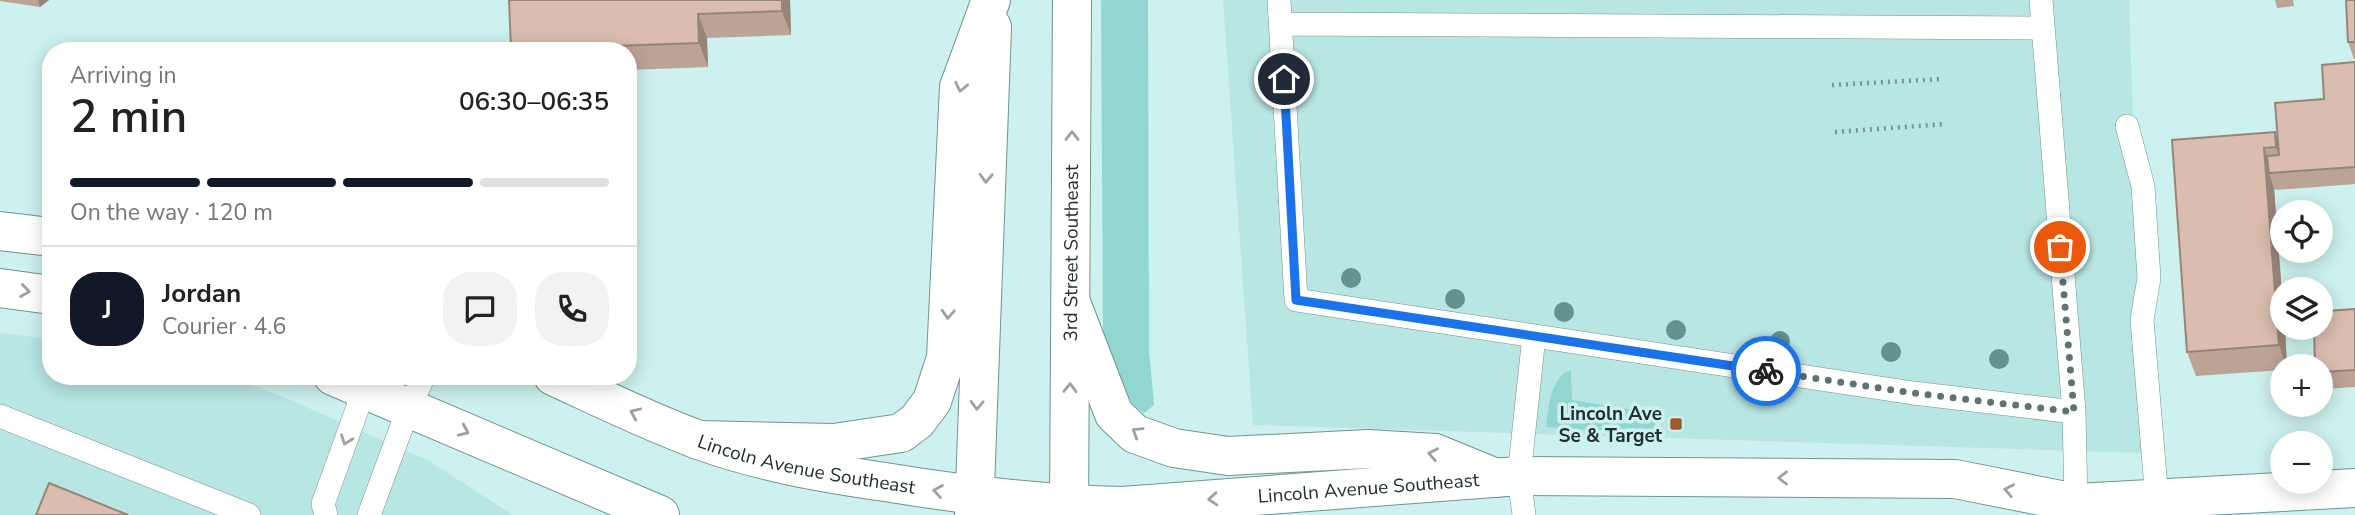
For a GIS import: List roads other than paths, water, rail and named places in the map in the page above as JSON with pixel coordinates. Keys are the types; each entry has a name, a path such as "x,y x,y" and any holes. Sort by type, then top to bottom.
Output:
{"main road":[{"path":"698,440 834,443 901,433 917,421 932,401 946,358 959,87 992,0"},
{"path":"974,506 992,0"},
{"name":"3rd Street Southeast","path":"1069,510 1072,0"},
{"path":"0,230 42,236"},
{"path":"0,288 42,294"},
{"path":"1072,305 1114,414 1135,434 1174,448 1228,456 1368,449 1435,453 1507,477"},
{"path":"378,385 416,392 652,513"},
{"name":"Lincoln Avenue Southeast","path":"573,385 698,440 810,471 974,506 1069,510 1507,477 1955,479 2076,503 2253,505 2355,488"},
{"name":"Lincoln Avenue Southeast","path":"2035,515 2076,503"}],"lane":[{"path":"1279,0 1296,300 1913,393 2074,412"},
{"path":"2040,0 2074,412 2076,503"},
{"path":"1280,24 2041,27"},
{"path":"2127,126 2143,186 2149,278 2142,320 2177,504"},
{"path":"1524,515 1507,477 1534,336"},
{"path":"326,515 323,504 355,385"},
{"path":"369,515 416,392"},
{"path":"0,416 249,515"}],"place":[{"name":"Lincoln Ave Se & Target","path":"1676,424"}]}
